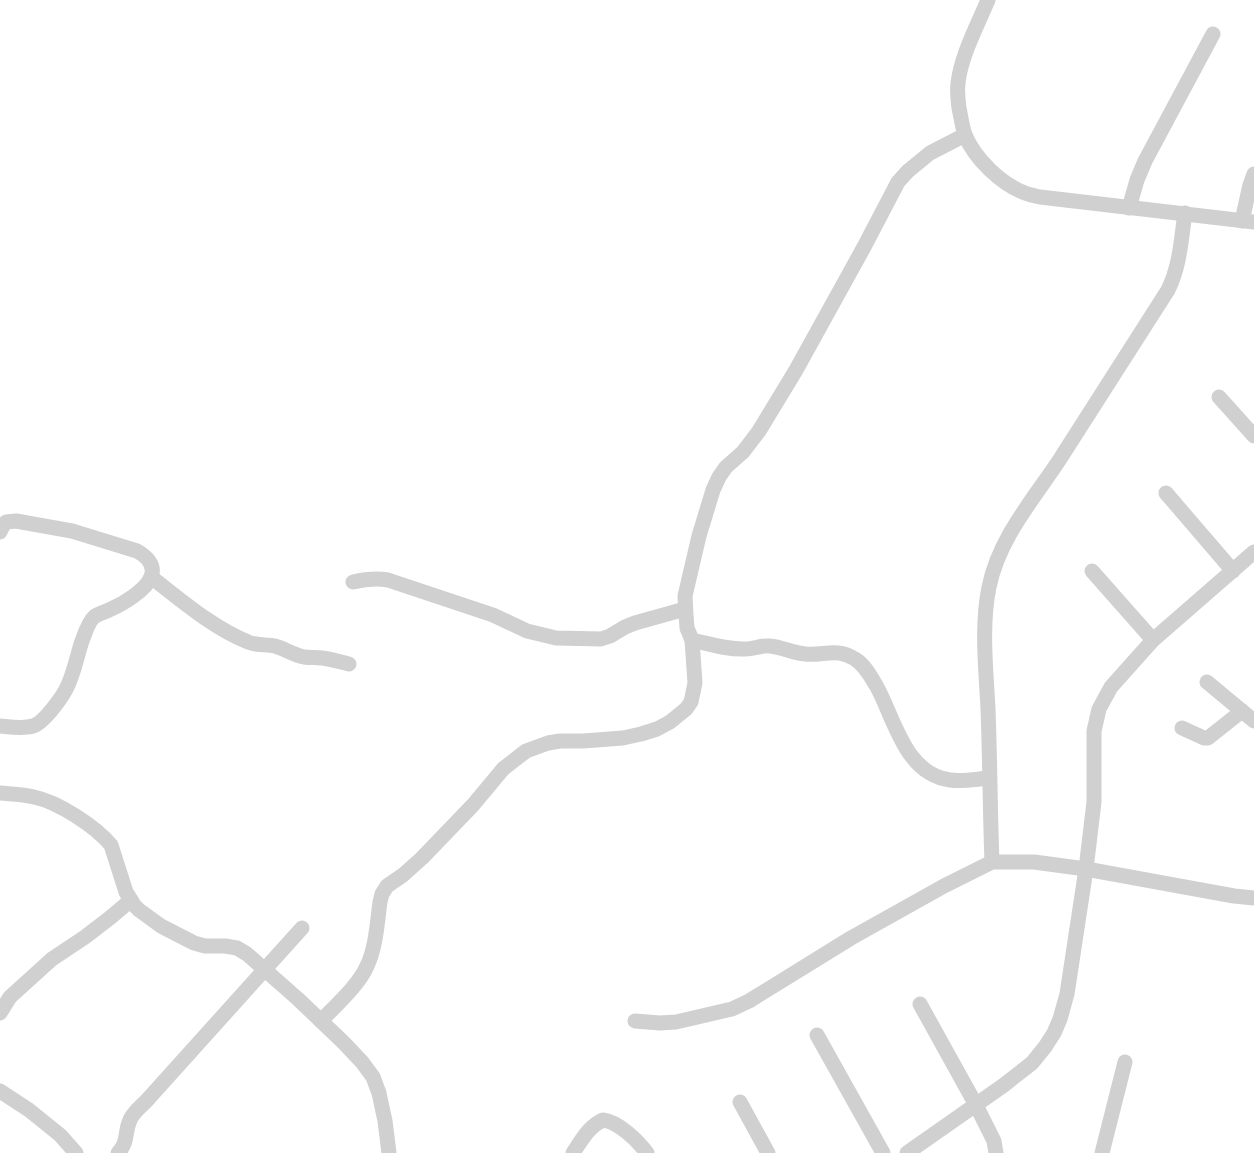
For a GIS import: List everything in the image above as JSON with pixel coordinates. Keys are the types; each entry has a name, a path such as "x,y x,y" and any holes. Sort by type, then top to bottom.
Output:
{"street":[{"path":"988,0 968,47 962,66 958,84 960,115 965,134 971,146 980,159 1004,182 1025,193 1040,197 1248,222 1250,185 1254,174"},
{"path":"1129,208 1137,180 1145,161 1213,34"},
{"path":"321,1021 357,983 366,968 371,955 382,894 387,886 403,875 422,858 473,805 503,769 526,751 548,743 560,740 583,741 623,738 641,734 657,729 678,717 686,709 694,694 695,683 692,640 688,628 685,609 685,596 706,508 718,477 726,467 752,442 763,424 803,357 864,248 898,182 908,171 930,153 965,134"},
{"path":"992,862 988,710 984,640 986,607 994,567 1001,549 1013,528 1059,460 1174,279 1185,214"},
{"path":"1219,397 1254,436"},
{"path":"1166,493 1233,571"},
{"path":"0,532 6,522 16,521 72,531 137,551 151,563 153,569 151,577 146,585 126,602 94,617 86,630 68,686 49,714 38,724 32,726 0,726"},
{"path":"907,1153 1004,1085 1032,1062 1045,1047 1054,1033 1060,1019 1067,994 1086,869 1094,802 1094,731 1099,709 1111,687 1153,640 1254,552"},
{"path":"1092,571 1153,640"},
{"path":"151,577 224,630 250,643 255,645 266,644 276,646 306,658 314,657 349,664"},
{"path":"353,582 371,579 388,580 493,615 527,631 556,638 601,639 635,623 685,609"},
{"path":"692,640 720,647 736,649 769,646 805,654 832,652 845,654 860,662 870,675 905,746 911,756 924,768 936,776 949,780 964,781 989,778"},
{"path":"1207,682 1254,721"},
{"path":"1182,728 1204,738 1208,738 1242,711"},
{"path":"0,793 35,797 56,804 70,812 105,838 110,845 126,892 134,905 145,914 177,935 194,943 205,946 225,946 237,948 265,969 321,1021 362,1062 373,1078 379,1093 385,1121 389,1153"},
{"path":"635,1021 660,1023 676,1022 732,1009 749,1001 852,938 937,890 992,862 1034,862 1086,869 1234,896 1254,898"},
{"path":"0,1013 10,997 52,959 85,937 131,900"},
{"path":"118,1153 126,1140 128,1127 132,1116 302,928"},
{"path":"920,1004 976,1105 994,1141 996,1153"},
{"path":"817,1035 883,1153"},
{"path":"1102,1153 1125,1062"},
{"path":"0,1092 29,1110 60,1135 76,1153"},
{"path":"740,1102 768,1153"},
{"path":"573,1153 593,1126 597,1122 603,1120 611,1122 625,1131 647,1153"}]}
